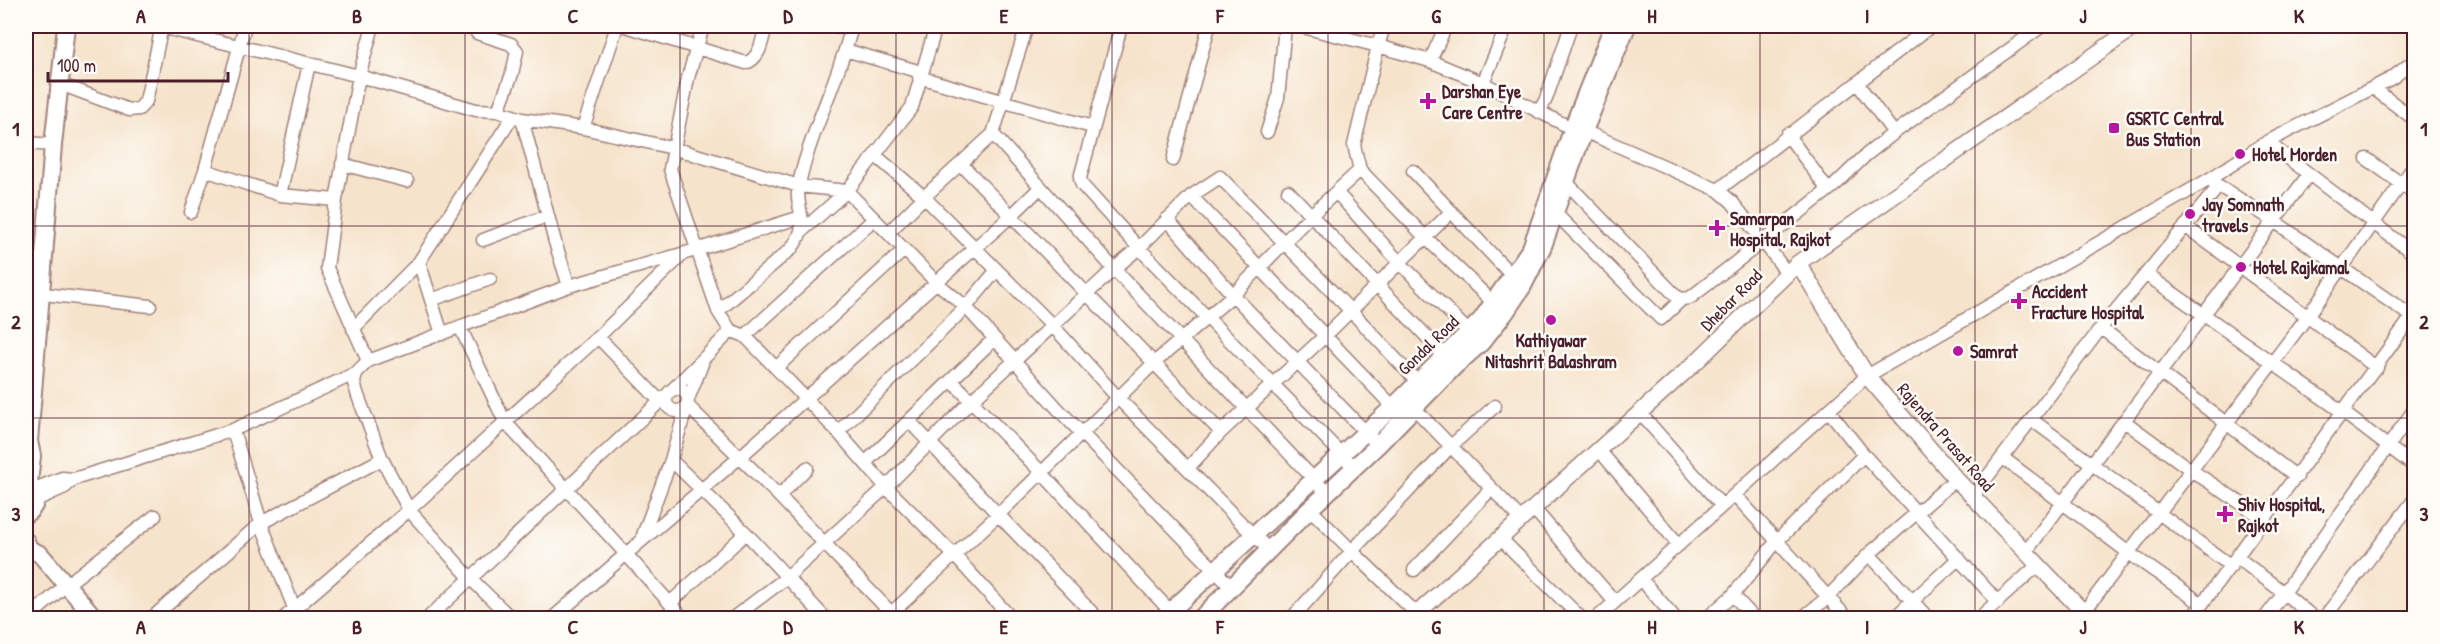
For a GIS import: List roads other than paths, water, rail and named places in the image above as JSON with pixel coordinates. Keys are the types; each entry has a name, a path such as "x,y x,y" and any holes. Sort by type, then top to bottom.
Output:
{"main road":[{"path":"26,514 32,509 32,456 27,443 33,293 66,26"},
{"name":"Gondal Road","path":"1201,618 1378,445 1423,389 1475,338 1541,252 1566,182 1579,130 1613,26"},
{"name":"Gondal Road","path":"1518,281 1579,130 1628,26"},
{"name":"Gondal Road","path":"1166,615 1366,433 1404,411"},
{"path":"26,523 39,544 40,554"},
{"path":"26,541 29,549 40,554 95,618"}],"street":[{"path":"157,26 206,31 240,45 476,110 498,111 517,117 584,128 672,149 799,186 847,191 936,282 966,307 1015,362 1233,589"},
{"path":"60,84 129,110 139,109 146,101 162,26"},
{"path":"191,212 245,26"},
{"path":"368,361 327,268 342,164 359,76 372,26"},
{"path":"584,128 617,26"},
{"path":"626,26 697,46 746,63 756,57 766,26"},
{"path":"703,26 669,164 690,252 718,311 732,331 745,336 838,432 886,488 955,556 1011,618"},
{"path":"718,311 791,249 802,223 799,186 852,28 835,26"},
{"path":"31,488 62,478 74,479 233,430 356,373 368,361 569,286 802,223 847,191 912,107 936,26"},
{"path":"888,233 993,134 1027,26"},
{"path":"1120,26 1092,126 1080,178 1082,185 1139,248 1354,467"},
{"path":"1173,160 1209,26"},
{"path":"1268,132 1278,98 1285,26"},
{"path":"1299,26 1430,61 1483,82 1539,112 1718,190 1732,202 1763,241 1792,268"},
{"path":"1384,26 1354,145 1360,170 1425,238 1500,308"},
{"path":"1430,61 1446,26"},
{"path":"1483,82 1507,26"},
{"path":"1539,112 1546,99 1571,26"},
{"path":"1718,190 1787,134 1931,26"},
{"name":"Dhebar Road","path":"1414,616 1697,361 1792,268 2136,26"},
{"path":"1566,182 1676,296 1683,299 1689,298 1828,190 1894,133 2036,27"},
{"path":"482,31 511,44 517,51 512,74 498,111"},
{"path":"845,50 920,75 1092,126"},
{"path":"1597,618 1867,376 2214,183 2267,142 2392,78 2415,61"},
{"path":"280,195 309,64"},
{"path":"1857,82 1894,133"},
{"path":"2373,88 2415,119"},
{"path":"517,117 569,286"},
{"path":"353,329 420,262 517,117"},
{"path":"993,134 1114,269 1327,493"},
{"path":"1787,134 1828,190"},
{"path":"2267,142 2415,254"},
{"path":"26,143 53,145"},
{"path":"876,156 924,197 1053,326 1118,398 1271,551"},
{"path":"2367,159 2415,193"},
{"path":"342,164 407,181"},
{"path":"961,164 1221,432"},
{"path":"2086,616 2129,553 2307,317 2415,166"},
{"path":"205,170 280,195 336,200"},
{"path":"666,395 681,391 687,402 825,543 891,617 1154,363 1233,295 1310,216 1360,170"},
{"path":"1413,171 1518,281"},
{"path":"2025,553 2309,174"},
{"path":"733,618 786,578 886,488 971,401 1139,248 1191,196 1220,177 1351,311 1423,389"},
{"path":"2192,618 2414,316 2342,269 2274,220 2214,183"},
{"path":"1972,497 2100,328 2147,275 2185,226 2214,183"},
{"path":"553,618 642,538 740,457 1040,188"},
{"path":"1288,191 1450,361"},
{"path":"1337,193 1400,262 1475,338"},
{"path":"1191,196 1325,336 1404,411 1450,447 1522,520"},
{"path":"1188,468 1246,407 1325,336 1451,212"},
{"path":"1555,213 1661,319 1683,299"},
{"path":"483,240 548,216"},
{"path":"745,336 874,219"},
{"path":"1167,219 1233,295 1378,445"},
{"path":"2185,226 2377,368"},
{"path":"776,368 904,250"},
{"path":"284,618 409,510 690,252"},
{"path":"420,262 442,334"},
{"name":"Rajendra Prasat Road","path":"1792,268 1867,376 1972,497 2086,616"},
{"path":"838,432 966,307 996,271"},
{"path":"2147,275 2204,313 2415,466"},
{"path":"431,300 490,279"},
{"path":"33,293 150,306"},
{"path":"460,327 505,422 682,618"},
{"path":"2100,328 2296,477"},
{"path":"428,618 472,580 732,331"},
{"path":"598,338 666,395"},
{"path":"865,463 994,339"},
{"path":"642,538 671,460 687,402 705,357"},
{"path":"356,373 354,383 382,459 409,510 472,580 511,618"},
{"path":"951,380 1041,472 1166,615"},
{"path":"666,395 666,401 671,410 679,411 687,402"},
{"path":"1292,618 1450,447 1495,406"},
{"path":"2265,618 2415,410"},
{"path":"1829,411 1864,455 1998,602"},
{"path":"1640,413 1722,506"},
{"path":"2032,420 2158,514 2284,592 2314,618"},
{"path":"909,421 1097,618"},
{"path":"2124,421 2191,470 2266,520"},
{"path":"233,430 261,523 294,608 304,618"},
{"path":"1599,450 1679,545"},
{"path":"1707,618 1733,595 1777,541 1864,455"},
{"path":"2003,458 2129,553 2202,604"},
{"path":"152,618 261,523 382,459"},
{"path":"671,460 746,533 825,618"},
{"path":"779,496 807,468"},
{"path":"1802,618 1827,598 1869,554 1956,479"},
{"path":"1414,570 1491,489"},
{"path":"1735,495 1847,618"},
{"path":"2324,618 2415,500"},
{"path":"1310,509 1414,616"},
{"path":"1534,509 1615,602"},
{"path":"28,618 66,585 155,516"},
{"path":"670,603 746,533"},
{"path":"1500,538 1581,618"},
{"path":"1869,554 1928,618"},
{"path":"1894,618 1959,558"},
{"path":"1979,618 2037,566"},
{"path":"1641,579 1675,618"},
{"path":"1733,595 1754,618"}],"place":[{"name":"Darshan Eye Care Centre","path":"1428,101"},
{"name":"GSRTC Central Bus Station","path":"2114,128"},
{"name":"Hotel Morden","path":"2240,154"},
{"name":"Jay Somnath travels","path":"2190,214"},
{"name":"Samarpan Hospital, Rajkot","path":"1717,228"},
{"name":"Hotel Rajkamal","path":"2241,267"},
{"name":"Accident Fracture Hospital","path":"2019,301"},
{"name":"Kathiyawar Nitashrit Balashram","path":"1551,320"},
{"name":"Samrat","path":"1958,351"},
{"name":"Shiv Hospital, Rajkot","path":"2225,514"}]}
